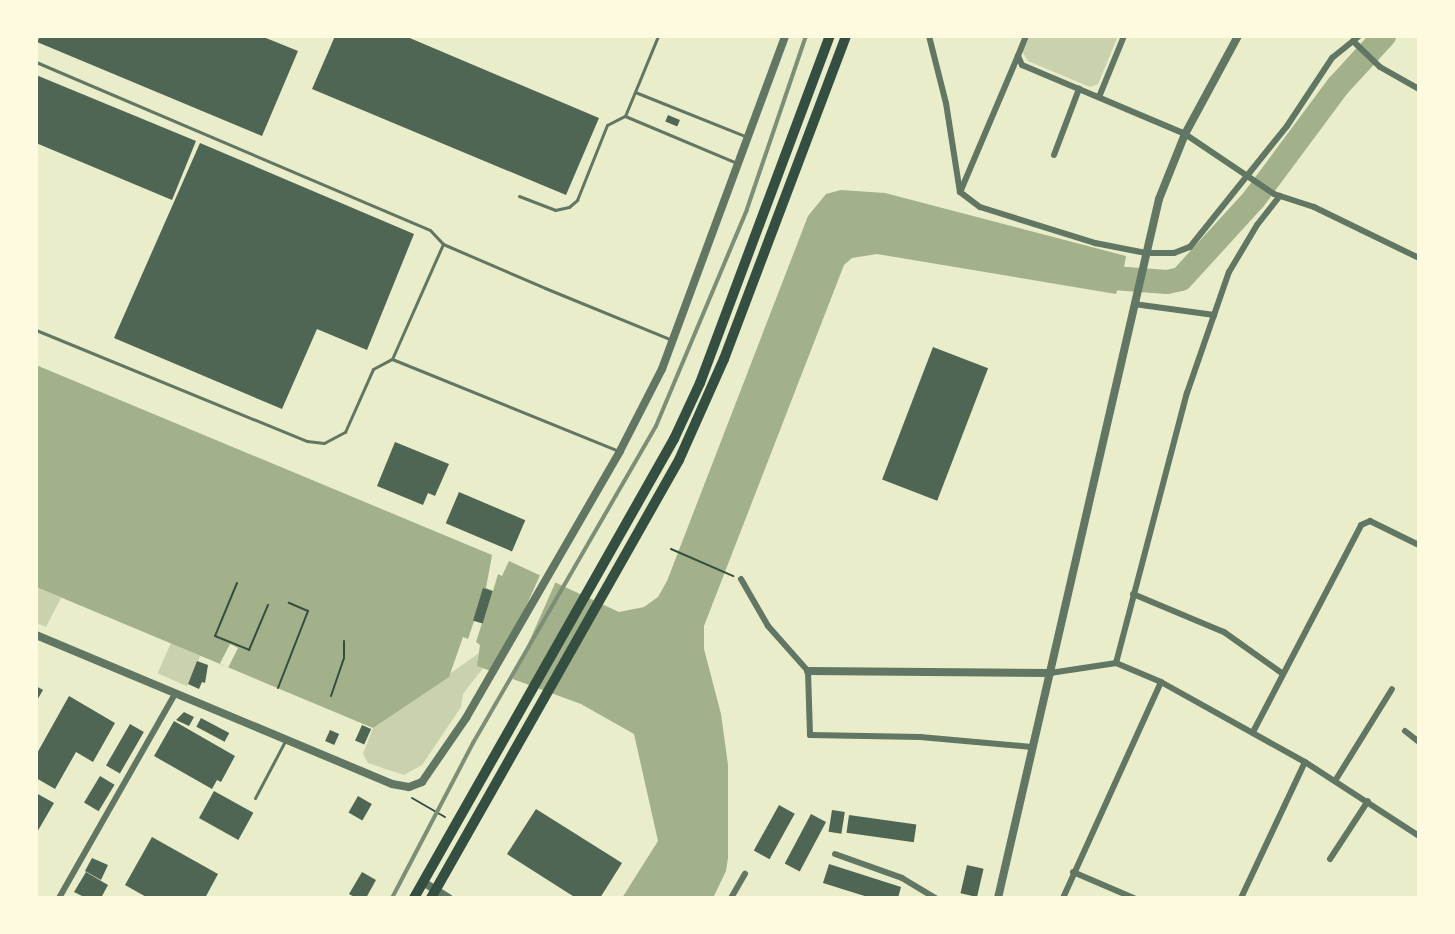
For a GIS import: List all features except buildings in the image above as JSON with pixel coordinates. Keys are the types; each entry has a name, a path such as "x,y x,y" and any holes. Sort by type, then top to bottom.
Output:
{"highway":[{"path":"414,898 640,505 700,383 830,36"},
{"path":"433,894 600,602 703,410 846,36"}],"street":[{"path":"36,635 402,787 422,782 433,771 492,673 620,451 674,340 750,138 785,36"},
{"path":"928,36 946,103 960,192 980,207 1095,243 1146,253 1174,253 1190,247 1287,126 1332,58 1359,36"},
{"path":"960,192 1026,36"},
{"path":"1099,97 1124,36"},
{"path":"998,898 1159,199 1185,134 1238,36"},
{"path":"1353,41 1380,67 1419,89"},
{"path":"1018,56 1022,65 1185,134 1277,195 1314,207 1419,258"},
{"path":"1054,154 1079,89"},
{"path":"1116,663 1187,393 1229,272 1277,195"},
{"path":"1134,304 1214,315"},
{"path":"1253,732 1361,525 1370,521 1419,545"},
{"path":"741,579 768,626 808,671 810,735 920,737 1032,747"},
{"path":"1133,594 1224,632 1283,674"},
{"path":"808,671 1050,673 1116,663 1161,682 1253,732 1368,801 1419,836"},
{"path":"1063,898 1161,682"},
{"path":"1335,781 1392,689"},
{"path":"59,898 175,693"},
{"path":"1405,731 1419,742"},
{"path":"1241,898 1305,762"},
{"path":"1330,859 1368,801"},
{"path":"835,854 903,878 935,898"},
{"path":"1073,872 1134,898"},
{"path":"730,898 745,874"},
{"path":"423,882 433,894 449,898"}],"lane":[{"path":"519,196 555,210 569,207 577,200 607,125 625,116 658,36"},
{"path":"36,62 430,230 443,244 674,340"},
{"path":"635,92 750,138"},
{"path":"625,116 740,164"},
{"path":"36,330 315,443 332,441 345,432 372,369 392,359 443,244"},
{"path":"392,359 620,451"},
{"path":"255,798 285,740"}],"path":[{"path":"671,549 741,579"},
{"path":"237,583 214,636 249,650 268,605"},
{"path":"278,688 308,611 289,603"},
{"path":"331,696 344,658 344,641"},
{"path":"402,787 417,804 447,818"}],"shaded area":[{"path":"1028,36 1118,36 1098,84 1090,87 1028,61 1022,51"},
{"path":"841,190 885,193 1126,256 1123,273 1116,294 877,254 852,258 844,265 704,626 704,649 721,714 728,765 728,858 726,871 713,898 622,898 658,841 634,734 581,704 477,666 480,645 476,642 482,623 474,621 468,639 463,637 449,677 373,728 36,587 36,365 492,555 486,588 493,591 498,574 502,576 509,561 619,612 644,607 658,597 667,581 808,216 826,194"},
{"path":"36,587 61,598 46,627 36,623"},
{"path":"171,643 200,656 187,686 158,673"},
{"path":"479,653 478,666 483,668 463,694 461,707 422,765 404,775 368,763 363,754 373,728"}],"pier":[{"path":"541,573 557,580 511,682 495,675"},
{"path":"230,644 238,648 228,668 220,664"}],"waterway":[{"path":"1113,278 1167,282 1181,279 1254,199 1338,86 1384,36"}],"railway":[{"path":"392,898 473,743 656,426 747,209 806,36"}]}
